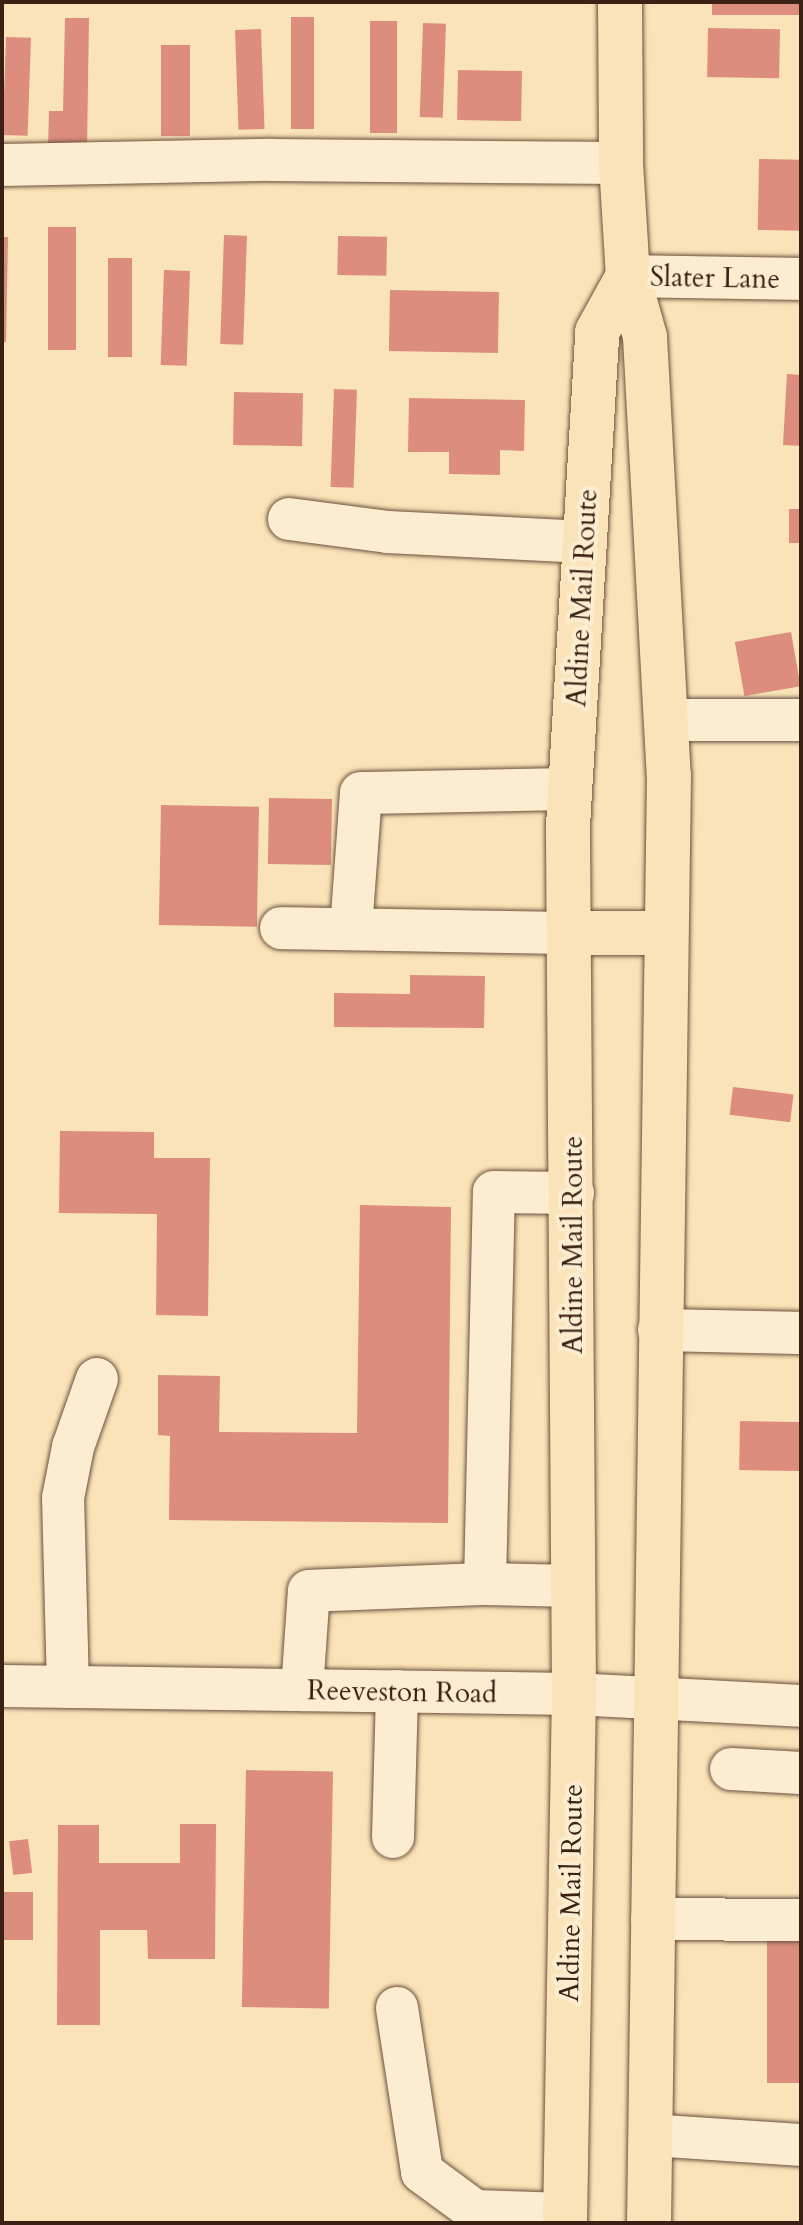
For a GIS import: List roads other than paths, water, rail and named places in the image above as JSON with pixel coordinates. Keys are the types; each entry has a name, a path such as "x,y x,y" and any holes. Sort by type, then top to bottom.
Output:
{"main road":[{"path":"620,2 621,163 628,276 645,337 669,819 663,933 649,2223"},
{"name":"Aldine Mail Route","path":"565,2219 574,1694 571,789 597,332 628,276"},
{"path":"573,933 663,933"}],"street":[{"path":"2,165 271,160 621,163"},
{"name":"Slater Lane","path":"628,276 801,279"},
{"path":"289,519 388,532 585,542"},
{"path":"666,720 801,720"},
{"path":"351,929 361,793 571,789"},
{"path":"281,928 573,933"},
{"path":"485,1584 494,1192 573,1193"},
{"path":"659,1330 801,1333"},
{"path":"68,1687 63,1498 73,1447 97,1379"},
{"path":"302,1690 309,1591 485,1584 574,1586"},
{"name":"Reeveston Road","path":"2,1686 574,1694 801,1706"},
{"path":"393,1837 397,1691"},
{"path":"731,1769 801,1773"},
{"path":"652,1919 801,1920"},
{"path":"397,2008 422,2172 475,2211 565,2219"},
{"path":"650,2135 801,2145"}]}
